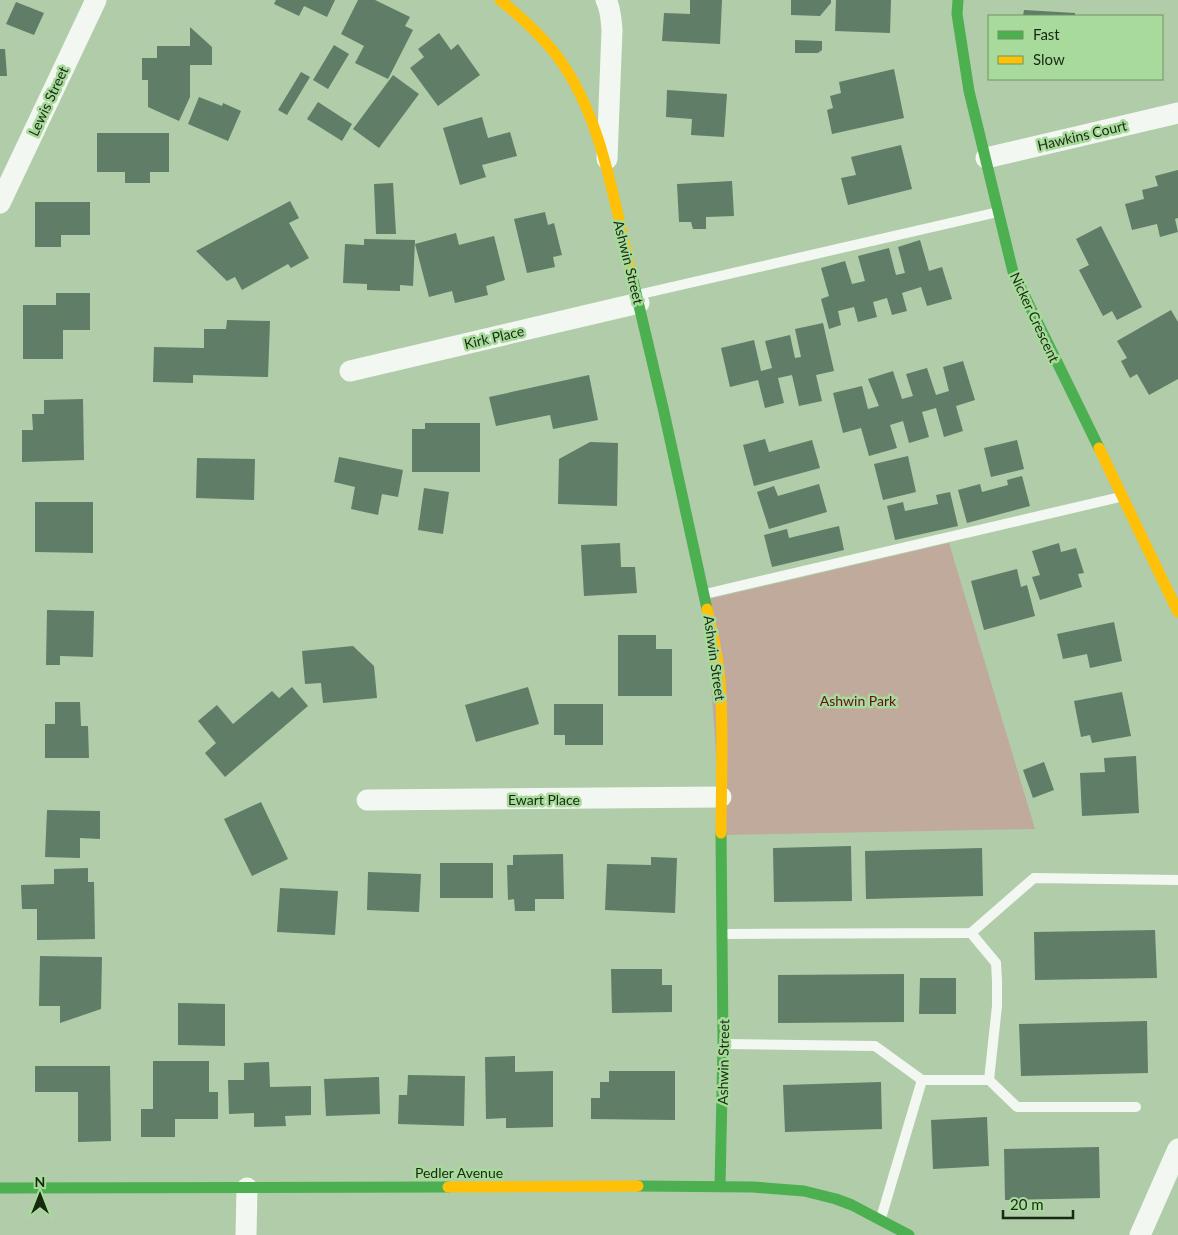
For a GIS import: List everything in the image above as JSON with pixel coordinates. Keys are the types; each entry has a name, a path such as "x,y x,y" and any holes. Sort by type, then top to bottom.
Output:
{"street":[{"name":"Lewis Street","path":"0,203 96,0"},
{"name":"Ashwin Street","path":"500,0 526,21 551,47 573,80 585,105 604,158 638,299 717,652 722,714 723,1044 720,1186"},
{"name":"Ashwin Street","path":"606,0 611,15 612,30 607,172"},
{"name":"Nicker Crescent","path":"958,0 957,14 969,91 1013,272 1178,612"},
{"name":"Hawkins Court","path":"986,158 1178,113"},
{"name":"Kirk Place","path":"350,371 638,299"},
{"name":"Ewart Place","path":"367,800 721,797"},
{"path":"1140,1235 1178,1149"},
{"name":"Pedler Avenue","path":"0,1188 770,1187 816,1193 851,1204 909,1235"},
{"path":"246,1235 247,1188"}],"lane":[{"path":"638,299 998,212"},
{"path":"704,594 1122,496"},
{"path":"723,934 971,933 1034,878 1178,880"},
{"path":"971,933 996,963 997,1006 989,1080"},
{"path":"723,1044 875,1046 922,1080 989,1080 1017,1107 1136,1107"},
{"path":"880,1220 922,1080"}],"green space":[{"name":"Ashwin Park","path":"949,543 1035,829 722,835 705,600"}],"building":[{"path":"276,0 335,0 327,17 304,6 299,16 274,4"},
{"path":"358,0 375,0 410,17 405,26 413,30 388,79 355,63 364,46 341,34"},
{"path":"690,0 722,0 720,44 662,41 664,13 690,14"},
{"path":"791,0 831,0 831,3 820,16 791,15"},
{"path":"836,0 891,0 890,33 835,31"},
{"path":"16,2 44,13 34,35 6,24"},
{"path":"1024,10 1075,13 1075,15 1023,15"},
{"path":"190,27 212,47 212,65 190,65 190,97 179,121 148,107 148,80 142,80 142,58 157,58 157,46 190,46"},
{"path":"439,33 451,50 458,44 480,75 438,106 410,68 424,57 418,49"},
{"path":"795,40 822,41 822,50 818,53 795,53"},
{"path":"334,45 349,54 328,89 313,80"},
{"path":"0,49 5,49 7,76 0,76"},
{"path":"894,69 904,118 832,134 827,110 833,108 830,96 841,93 839,82"},
{"path":"301,72 310,77 287,115 278,110"},
{"path":"393,75 419,94 379,148 353,129"},
{"path":"667,90 727,94 724,137 691,135 692,119 666,117"},
{"path":"199,97 222,106 223,103 241,111 228,141 188,124"},
{"path":"318,102 352,124 342,141 307,119"},
{"path":"482,117 488,138 510,132 517,156 482,165 486,177 460,185 443,128"},
{"path":"97,133 169,133 169,172 150,172 150,183 125,183 125,172 97,172"},
{"path":"901,145 912,189 848,205 841,178 856,175 851,157"},
{"path":"1178,170 1178,218 1175,219 1178,232 1160,237 1157,224 1132,230 1125,204 1144,199 1142,190 1158,186 1155,176"},
{"path":"732,181 734,216 706,217 706,229 693,229 691,222 679,222 677,184"},
{"path":"393,183 396,234 376,234 374,184"},
{"path":"290,201 299,218 289,223 309,258 291,268 288,264 242,290 235,277 227,281 196,251"},
{"path":"35,202 90,202 90,235 61,235 61,247 35,247"},
{"path":"545,212 548,225 554,223 562,255 553,257 555,267 527,273 514,219"},
{"path":"1101,226 1142,307 1117,320 1112,311 1103,316 1079,270 1089,265 1076,239"},
{"path":"456,233 459,245 494,236 505,280 486,286 488,295 455,303 452,291 429,297 415,244"},
{"path":"364,239 415,240 413,286 400,285 400,291 367,290 367,284 343,283 345,244 364,245"},
{"path":"920,240 929,271 942,267 952,299 927,306 921,287 902,293 907,311 892,315 887,298 873,302 877,317 858,322 854,307 838,311 841,325 829,329 821,299 829,296 821,268 845,261 852,284 865,281 858,256 889,248 896,275 905,273 898,247"},
{"path":"56,293 90,293 90,330 63,330 63,359 23,359 23,305 56,305"},
{"path":"1171,310 1178,322 1178,379 1149,395 1137,374 1130,378 1121,361 1127,358 1117,341"},
{"path":"227,320 270,321 268,377 193,375 193,383 153,382 154,347 204,348 204,329 226,329"},
{"path":"823,323 834,371 816,375 822,401 799,406 792,375 778,378 784,403 765,408 758,380 730,387 721,348 754,340 761,371 772,368 765,341 790,335 795,358 801,357 795,329"},
{"path":"963,361 975,400 956,406 963,431 944,437 936,408 922,412 929,437 909,443 903,421 890,425 897,448 869,456 861,428 843,433 833,393 862,386 868,409 879,406 868,379 893,371 902,399 913,396 906,374 927,368 936,395 949,391 943,367"},
{"path":"589,375 598,420 553,429 550,415 496,426 489,397"},
{"path":"83,399 84,460 22,462 22,430 33,430 32,414 44,414 44,400"},
{"path":"425,423 480,423 480,472 412,472 412,429 425,429"},
{"path":"765,439 769,452 812,440 820,468 754,486 743,445"},
{"path":"1017,440 1024,469 991,477 984,448"},
{"path":"590,442 618,443 617,506 558,504 559,459"},
{"path":"908,456 916,492 883,500 874,464"},
{"path":"339,457 403,470 398,497 382,494 378,515 351,509 355,487 334,482"},
{"path":"197,458 255,459 254,500 196,498"},
{"path":"1022,476 1030,506 967,523 958,490 980,484 982,492 1008,485 1007,480"},
{"path":"819,484 827,512 769,529 757,492 774,486 778,496"},
{"path":"424,488 449,492 443,534 418,530"},
{"path":"950,492 958,526 895,540 887,506 903,502 905,511 938,504 936,495"},
{"path":"35,502 93,502 93,553 35,552"},
{"path":"839,526 844,550 772,567 764,535 787,529 789,538"},
{"path":"620,543 621,567 635,567 637,593 584,596 581,545"},
{"path":"1059,543 1061,552 1076,548 1084,573 1078,574 1082,587 1040,600 1032,577 1040,575 1032,551"},
{"path":"1017,569 1021,587 1027,585 1035,616 984,630 971,581"},
{"path":"47,610 94,611 93,657 60,656 60,665 46,665"},
{"path":"1114,622 1122,661 1090,668 1087,654 1063,659 1057,634"},
{"path":"618,635 656,635 656,649 672,649 672,696 618,696"},
{"path":"353,646 374,666 377,698 323,703 321,683 305,684 302,651"},
{"path":"292,687 308,706 225,777 205,753 216,743 198,721 217,705 233,724 272,691 279,698"},
{"path":"528,687 539,724 476,742 465,705"},
{"path":"1122,692 1131,736 1092,743 1090,735 1081,737 1074,701"},
{"path":"55,702 80,702 81,726 88,726 89,758 45,758 45,724 55,724"},
{"path":"554,704 603,704 603,745 565,745 565,735 554,735"},
{"path":"1136,756 1139,813 1082,816 1080,773 1105,772 1104,758"},
{"path":"1044,762 1054,790 1033,798 1023,770"},
{"path":"261,802 288,859 252,876 224,819"},
{"path":"47,810 100,811 100,839 80,838 80,858 45,857"},
{"path":"851,846 852,901 774,902 773,848"},
{"path":"982,848 983,896 866,899 865,851"},
{"path":"563,854 564,899 535,899 535,911 515,911 514,899 508,900 507,865 513,865 513,855"},
{"path":"651,857 677,858 675,913 605,910 607,864 651,865"},
{"path":"440,863 493,863 493,898 440,898"},
{"path":"88,868 88,882 94,882 95,939 37,940 37,909 22,909 21,885 54,884 54,869"},
{"path":"368,872 421,874 419,912 367,910"},
{"path":"280,888 338,891 335,935 277,932"},
{"path":"1155,930 1157,978 1035,980 1034,932"},
{"path":"40,956 102,957 101,1009 60,1023 60,1006 39,1006"},
{"path":"611,969 662,969 662,985 672,985 672,1012 612,1013"},
{"path":"904,974 904,1022 778,1023 778,975"},
{"path":"920,978 956,978 956,1014 919,1014"},
{"path":"178,1003 225,1004 225,1046 178,1045"},
{"path":"1147,1021 1148,1073 1021,1076 1019,1024"},
{"path":"515,1056 515,1072 553,1071 553,1127 506,1128 506,1118 486,1119 485,1057"},
{"path":"153,1061 209,1061 209,1092 218,1092 218,1119 175,1119 175,1137 141,1137 141,1109 153,1109"},
{"path":"269,1062 270,1087 311,1086 311,1115 285,1116 286,1126 254,1127 254,1113 229,1114 228,1080 244,1080 244,1063"},
{"path":"35,1066 110,1066 111,1141 78,1142 78,1092 35,1092"},
{"path":"609,1071 675,1071 675,1120 591,1119 591,1098 600,1098 600,1082 609,1082"},
{"path":"408,1075 465,1076 464,1126 398,1124 399,1095 407,1095"},
{"path":"379,1077 380,1114 326,1116 324,1079"},
{"path":"881,1082 882,1129 785,1132 783,1085"},
{"path":"987,1117 989,1166 933,1169 931,1120"},
{"path":"1099,1147 1100,1198 1005,1200 1004,1149"}],"traffic: fast":[{"path":"958,0 957,14 969,91 1013,272 1099,448"},
{"path":"632,276 707,609"},
{"path":"720,1186 723,1044 721,833"},
{"path":"638,1186 753,1187 804,1191 852,1205 909,1235"},
{"path":"0,1188 448,1187"}],"traffic: slow":[{"path":"500,0 530,26 551,48 573,80 586,106 605,162 632,276"},
{"path":"1099,448 1178,612"},
{"path":"707,609 715,644 720,680 722,737 721,833"},
{"path":"448,1187 638,1186"}]}
